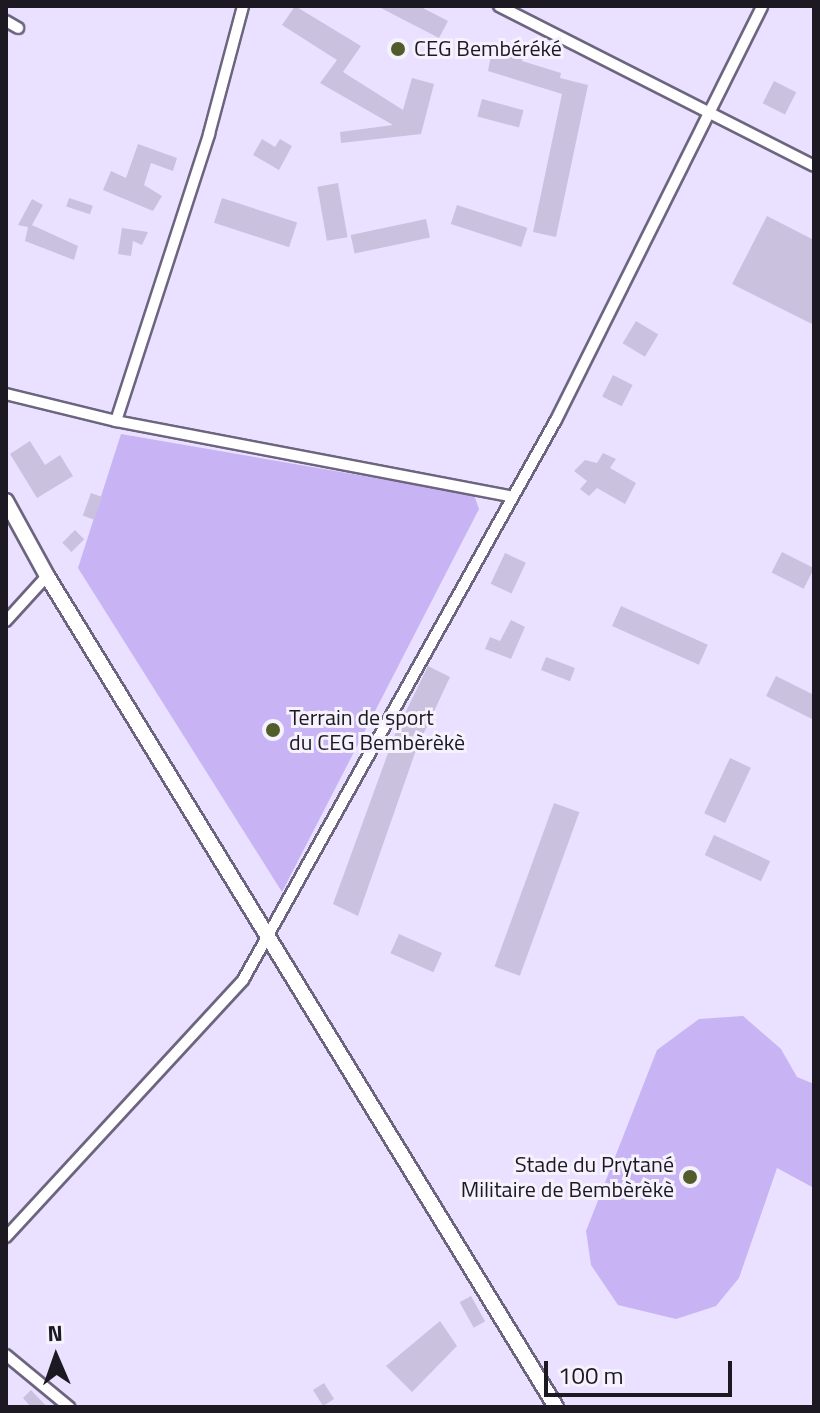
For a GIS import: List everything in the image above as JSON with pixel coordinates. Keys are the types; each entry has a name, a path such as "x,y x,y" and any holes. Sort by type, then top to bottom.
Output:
{"main road":[{"path":"6,501 47,576 270,933 556,1407"}],"street":[{"path":"116,421 209,134 243,6"},
{"path":"499,6 708,115 814,166"},
{"path":"6,1237 243,980 509,496 556,420 762,6"},
{"path":"6,21 18,28"},
{"path":"6,394 116,421 509,496"},
{"path":"6,621 47,576"},
{"path":"6,1355 69,1407"}],"shaded area":[{"name":"Terrain de sport du CEG Bembèrèkè","path":"121,434 474,495 479,509 282,892 78,568"},
{"name":"Stade du Prytané Militaire de Bembèrèkè","path":"743,1016 781,1049 797,1077 814,1084 814,1188 777,1168 739,1278 716,1306 676,1319 618,1305 591,1265 586,1231 657,1050 699,1019"}],"building":[{"path":"295,6 361,46 343,72 403,110 412,78 434,84 421,134 341,143 340,132 393,125 320,83 337,60 282,25"},
{"path":"377,6 419,6 448,21 439,38"},
{"path":"492,50 523,57 522,61 561,73 560,78 588,85 556,237 533,232 562,94 488,71"},
{"path":"774,81 796,92 785,115 763,103"},
{"path":"482,99 524,110 519,128 477,116"},
{"path":"262,139 275,147 280,139 292,146 279,170 253,155"},
{"path":"138,144 177,158 173,171 151,163 144,185 162,196 153,211 103,190 111,171 126,178"},
{"path":"338,183 348,237 327,241 317,187"},
{"path":"69,198 93,206 90,214 66,207"},
{"path":"222,198 297,222 289,247 214,223"},
{"path":"32,199 43,205 32,225 78,246 74,260 25,241 28,227 18,225"},
{"path":"457,205 527,228 521,247 451,224"},
{"path":"767,216 814,240 814,325 732,284"},
{"path":"426,219 430,238 355,254 351,235"},
{"path":"122,228 148,232 142,245 133,241 131,256 118,254"},
{"path":"636,321 658,334 645,357 623,343"},
{"path":"613,375 633,385 622,406 602,396"},
{"path":"30,441 45,465 60,455 73,476 37,498 10,454"},
{"path":"603,453 616,459 610,468 636,483 625,504 597,488 589,496 580,489 587,481 574,471 585,460 597,463"},
{"path":"91,493 102,497 94,520 83,516"},
{"path":"75,530 84,539 71,552 62,543"},
{"path":"782,552 814,568 804,589 772,572"},
{"path":"505,553 526,563 511,594 491,584"},
{"path":"621,606 708,645 699,665 612,626"},
{"path":"511,620 525,627 511,659 485,649 490,637 500,641"},
{"path":"546,657 575,668 570,681 541,670"},
{"path":"428,666 450,677 416,750 358,916 333,904 395,734"},
{"path":"776,676 814,695 814,720 766,696"},
{"path":"730,758 751,768 725,823 704,813"},
{"path":"554,803 579,812 520,976 494,967"},
{"path":"714,835 770,861 761,881 705,855"},
{"path":"399,934 442,953 433,972 390,953"},
{"path":"471,1296 485,1321 474,1328 460,1302"},
{"path":"440,1321 457,1346 412,1392 386,1366"},
{"path":"324,1383 334,1399 323,1406 313,1390"},
{"path":"31,1390 47,1407 31,1407 23,1398"}],"place":[{"name":"CEG Bembéréké","path":"398,49"},
{"name":"Terrain de sport du CEG Bembèrèkè","path":"273,730"},
{"name":"Stade du Prytané Militaire de Bembèrèkè","path":"690,1177"}]}
